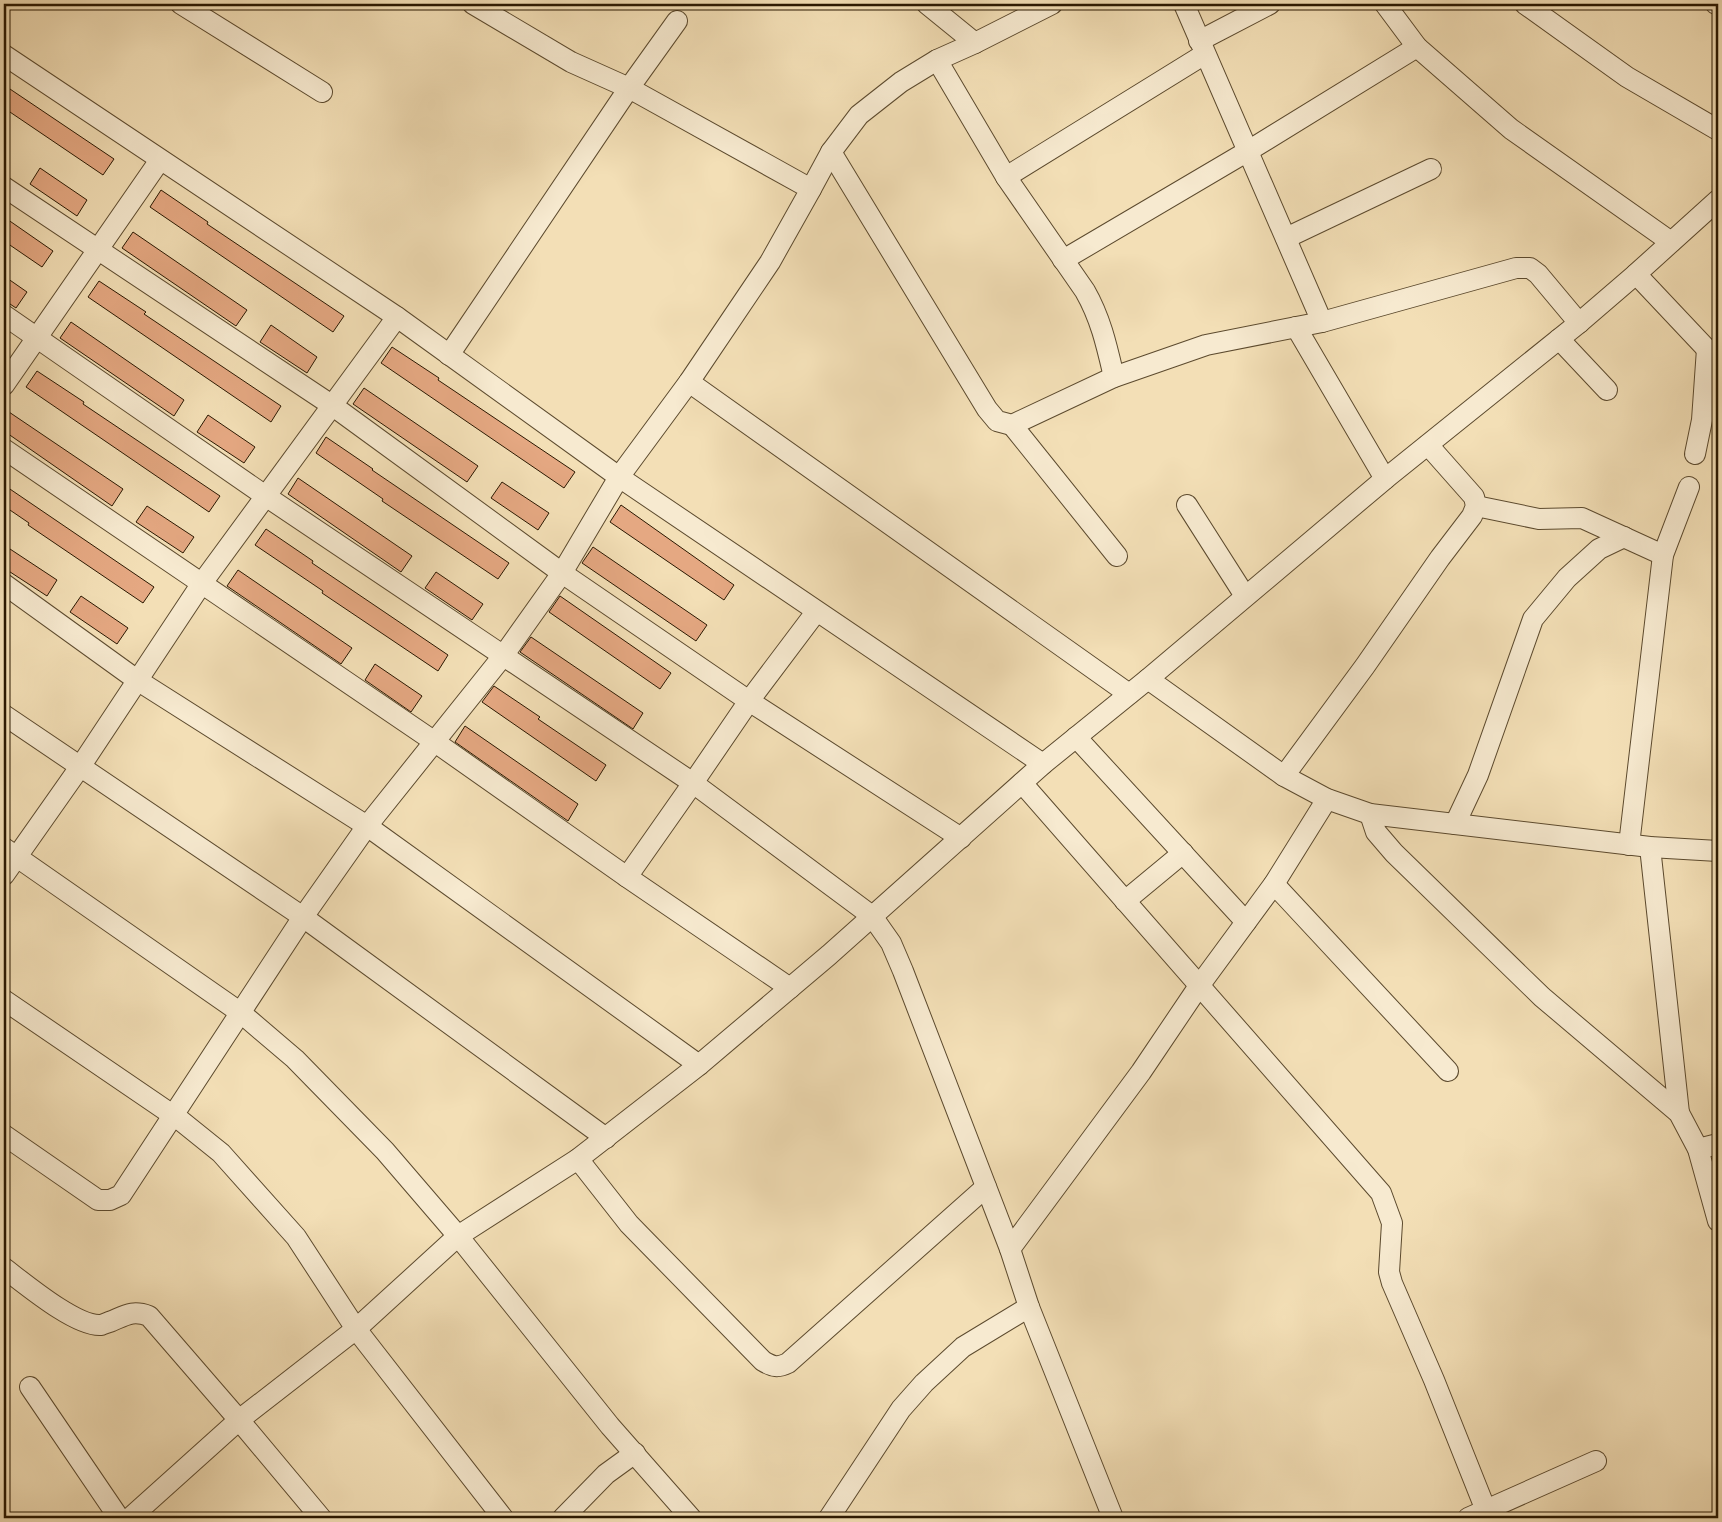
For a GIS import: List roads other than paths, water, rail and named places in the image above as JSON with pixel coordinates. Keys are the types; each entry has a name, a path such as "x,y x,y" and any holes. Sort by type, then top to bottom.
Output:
{"street":[{"path":"182,4 322,92"},
{"path":"472,4 571,62 629,88 811,189"},
{"path":"927,4 975,43"},
{"path":"4,1135 98,1200 110,1200 121,1195 303,917 367,826 503,656 562,573 619,477 689,382 770,262 832,152 859,114 901,82 937,60 1052,4"},
{"path":"1184,4 1322,322"},
{"path":"1006,177 1270,4"},
{"path":"1385,4 1416,47 1511,129 1671,242"},
{"path":"1525,4 1627,77 1718,130"},
{"path":"449,355 629,88 677,21"},
{"path":"1063,260 1248,151 1416,47"},
{"path":"4,55 397,317 619,477 1043,764"},
{"path":"937,60 1006,177 1086,291 1096,310 1104,333 1114,377"},
{"path":"832,152 987,409 997,421 1012,425 1117,556"},
{"path":"4,385 160,160"},
{"path":"1286,238 1431,169"},
{"path":"4,187 333,406 562,573 749,701 961,838"},
{"path":"30,1387 131,1517 239,1420 356,1329 458,1236 578,1159 699,1065 790,988 1043,764 1148,679 1385,479 1579,323 1718,200"},
{"path":"1012,425 1114,377 1206,345 1322,322 1516,268 1530,268 1538,274 1579,323"},
{"path":"1636,274 1713,355 1695,454"},
{"path":"4,315 267,497 693,783 872,916 891,943 903,971 1010,1249 1029,1307 1113,1518"},
{"path":"4,875 10,852 80,767 202,583 267,497 397,317"},
{"path":"1296,327 1385,479"},
{"path":"1559,339 1607,390"},
{"path":"689,382 1129,694"},
{"path":"1284,776 1472,516 1476,506 1474,497 1428,445"},
{"path":"4,449 435,742 627,877 790,988"},
{"path":"1629,845 1664,555 1689,487"},
{"path":"1187,505 1245,596"},
{"path":"1476,506 1539,519 1582,518 1664,555"},
{"path":"1456,824 1478,775 1533,619 1567,578 1599,549 1624,537"},
{"path":"4,584 137,680 367,826 699,1065"},
{"path":"627,877 749,701 816,612"},
{"path":"1148,679 1284,776 1327,799 1370,814 1629,845 1718,851"},
{"path":"4,715 303,917 606,1138"},
{"path":"1076,737 1246,922"},
{"path":"1022,783 1381,1193 1392,1223 1389,1272 1392,1283 1434,1380 1480,1516 1596,1461"},
{"path":"1010,1249 1140,1072 1199,986 1274,884 1327,799"},
{"path":"1370,814 1376,832 1394,853 1542,998 1678,1113 1698,1149 1718,1221"},
{"path":"1650,847 1678,1113"},
{"path":"10,852 240,1013 295,1059 385,1151 458,1236 610,1426 691,1518"},
{"path":"1124,901 1183,853"},
{"path":"1274,884 1448,1071"},
{"path":"4,1000 173,1115 221,1153 296,1237 356,1329 503,1518"},
{"path":"1698,1149 1718,1144"},
{"path":"578,1159 629,1224 656,1252 763,1361 771,1366 779,1367 788,1363 986,1187"},
{"path":"4,1268 72,1316 88,1323 101,1325 139,1312 149,1316 321,1518"},
{"path":"829,1518 901,1409 924,1383 963,1347 1029,1307"},
{"path":"563,1518 606,1474 635,1453"}]}
